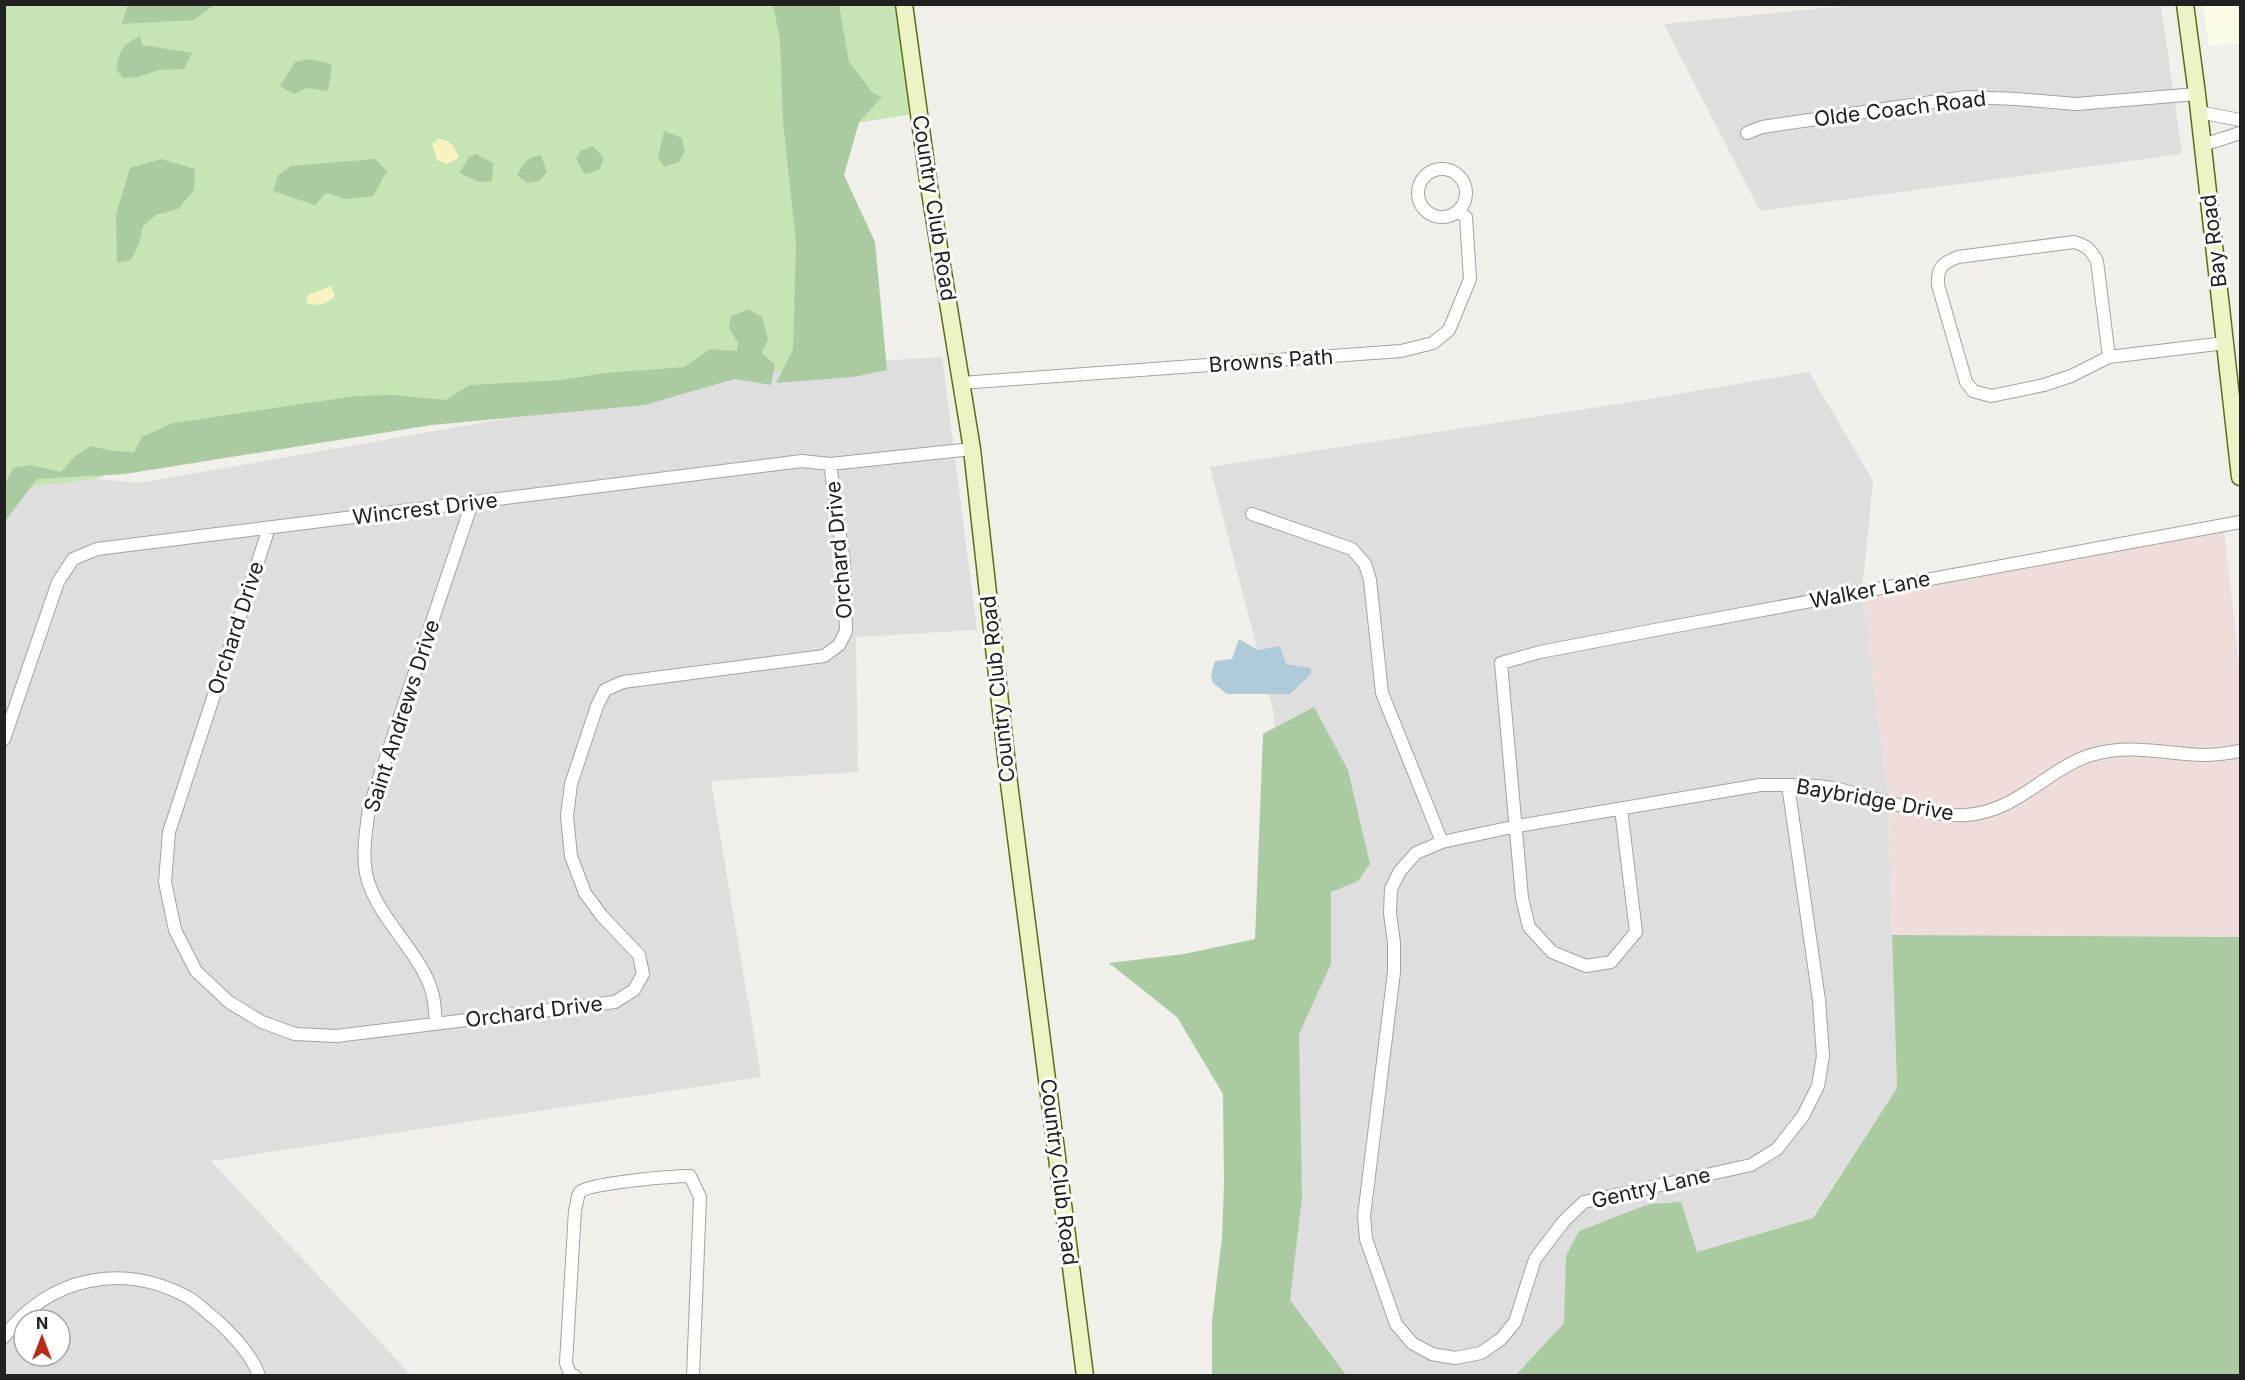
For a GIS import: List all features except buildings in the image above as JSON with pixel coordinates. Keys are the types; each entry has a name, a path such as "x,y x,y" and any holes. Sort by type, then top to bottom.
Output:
{"street":[{"name":"Country Club Road","path":"904,4 928,180 972,449 1008,783 1085,1376"},
{"name":"Bay Road","path":"2185,4 2241,477"},
{"name":"Olde Coach Road","path":"1748,133 1762,127 1966,97 2076,104 2197,94"},
{"path":"2199,112 2241,120"},
{"path":"2203,146 2241,133"},
{"path":"1444,168 1461,177 1466,195 1464,204 1458,211 1449,216 1440,217 1424,208 1419,200 1418,190 1420,181 1426,174 1444,168"},
{"name":"Browns Path","path":"961,383 1401,351 1433,343 1449,330 1470,279 1466,217 1458,211"},
{"path":"2109,357 2097,261 2083,244 2074,242 1958,257 1940,266 1938,285 1966,382 1974,391 1991,396 2044,385 2071,376 2109,357 2225,343"},
{"name":"Wincrest Drive","path":"4,739 58,582 73,558 97,549 802,460 830,464 972,449"},
{"name":"Orchard Drive","path":"269,528 169,832 165,882 175,930 196,971 229,1002 262,1022 295,1034 336,1036 615,1002 634,990 643,974 639,955 602,916 585,893 571,856 567,816 571,784 597,706 605,690 623,682 824,656 839,645 846,631 844,561 830,464"},
{"name":"Saint Andrews Drive","path":"436,1024 433,993 423,972 375,900 367,879 366,829 369,808 472,503"},
{"path":"1252,514 1352,549 1365,564 1370,580 1382,693 1442,842"},
{"name":"Walker Lane","path":"1517,826 1501,663 1540,652 1660,629 2241,522"},
{"name":"Baybridge Drive","path":"1517,826 1760,785 1834,788 1942,814 1966,815 1989,811 2022,797 2068,765 2091,755 2135,748 2205,755 2241,752"},
{"name":"Gentry Lane","path":"1517,826 1442,842 1416,853 1400,871 1391,889 1390,913 1394,944 1394,972 1364,1215 1366,1239 1396,1324 1412,1343 1432,1353 1455,1358 1481,1353 1501,1339 1515,1322 1535,1258 1564,1221 1584,1202 1751,1165 1777,1149 1803,1116 1818,1086 1823,1056 1819,1000 1788,785"},
{"path":"1517,826 1522,898 1529,927 1552,952 1586,966 1611,962 1636,932 1621,809"},
{"path":"575,1376 570,1374 566,1363 575,1210 579,1193 585,1189 603,1185 690,1176 700,1197 693,1376"},
{"path":"4,1336 16,1321 44,1298 80,1282 118,1277 158,1284 190,1298 226,1329 256,1367 259,1376"}],"shaded area":[{"path":"1864,4 2161,5 2182,154 1760,211 1664,24"},
{"path":"2203,5 2240,5 2240,43 2209,46"},
{"path":"942,357 977,630 856,637 858,772 711,781 761,1077 211,1161 411,1375 5,1376 5,490 95,479 138,483 814,365"},
{"path":"1809,372 1873,481 1862,591 1887,787 1897,1088 1812,1218 1697,1252 1564,1323 1516,1375 1346,1375 1290,1300 1271,961 1274,714 1210,467"},
{"path":"2224,530 2240,670 2240,937 1892,935 1887,787 1862,591"}],"green space":[{"path":"128,4 214,5 194,20 122,24"},
{"path":"5,5 904,5 919,113 799,132 814,365 734,379 143,461 95,479 5,490"},
{"path":"773,5 839,5 849,62 874,94 882,97 859,122 844,175 875,242 887,370 853,377 776,383 793,349 796,243 783,122 780,39"},
{"path":"140,36 142,45 192,53 184,69 160,70 138,77 123,78 116,69 121,52 129,42"},
{"path":"309,59 332,64 328,91 307,88 294,94 280,86 295,62"},
{"path":"664,131 682,138 685,151 679,162 664,167 658,158"},
{"path":"593,146 604,158 599,170 585,174 576,159 581,151"},
{"path":"476,154 493,163 492,181 479,182 459,173 469,157"},
{"path":"541,155 547,172 539,181 527,183 517,175 526,161"},
{"path":"161,159 195,169 194,190 178,209 156,215 143,226 139,244 131,260 117,263 116,214 130,168"},
{"path":"375,159 387,171 373,196 346,199 326,193 315,205 273,191 278,175 291,166"},
{"path":"749,309 762,317 768,339 762,354 775,364 771,385 734,379 645,405 432,425 125,474 37,479 5,521 5,484 13,468 31,465 61,472 74,457 91,446 113,451 134,452 142,437 173,423 355,396 393,395 445,400 470,385 560,380 605,373 684,367 710,349 737,351 738,343 729,328 731,316"},
{"path":"1314,707 1348,770 1370,864 1358,881 1331,892 1331,964 1299,1034 1302,1197 1290,1300 1346,1375 1212,1375 1212,1321 1222,1237 1223,1094 1177,1017 1109,963 1184,954 1255,939 1263,734"},
{"path":"1892,935 2240,937 2240,1375 1516,1375 1564,1323 1566,1256 1579,1231 1649,1204 1681,1202 1697,1252 1813,1218 1897,1088"}],"sand":[{"path":"439,139 452,145 459,158 446,164 437,160 432,144"},
{"path":"331,286 335,295 330,300 320,304 308,304 306,299 310,294"}],"water":[{"path":"1239,639 1258,650 1280,646 1286,664 1311,668 1311,674 1290,694 1227,694 1213,683 1211,675 1215,661 1232,659"}]}
